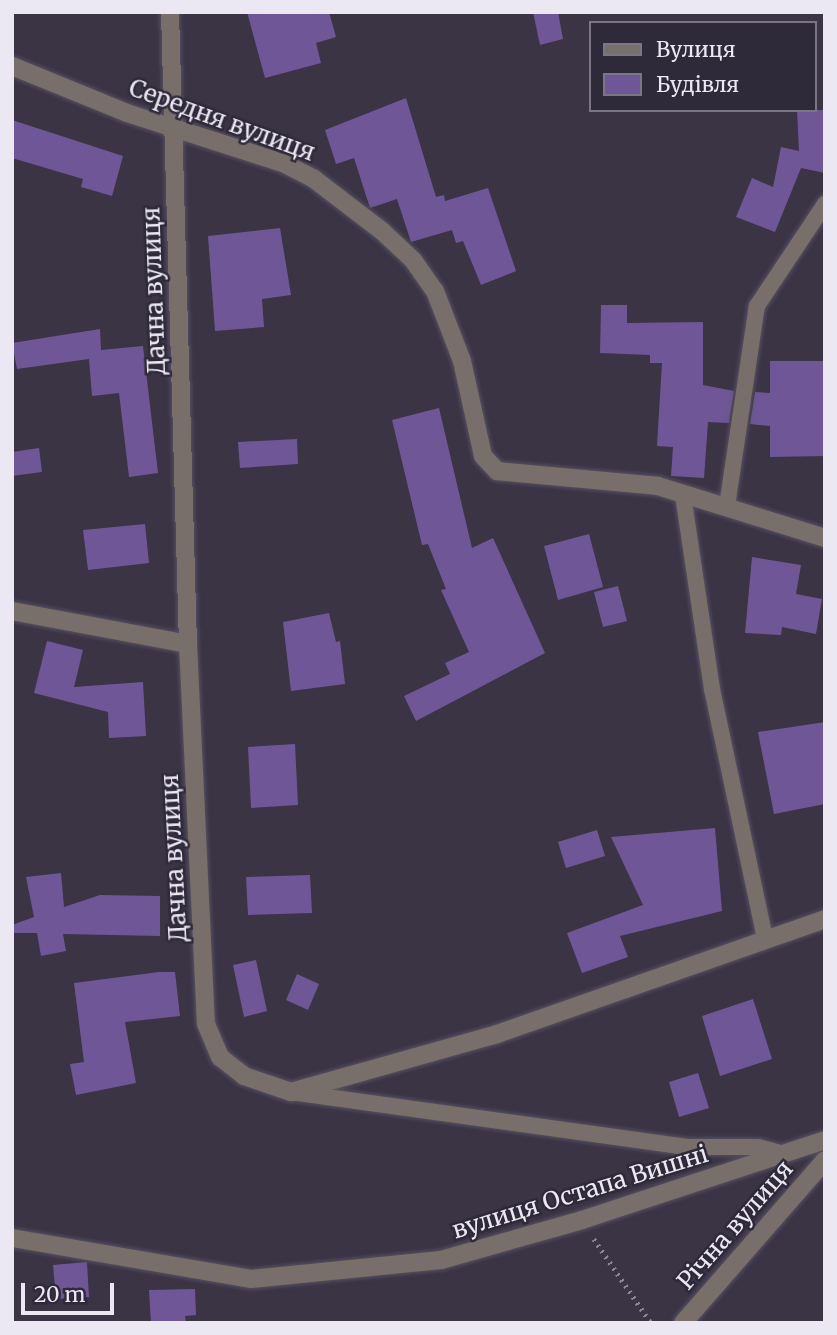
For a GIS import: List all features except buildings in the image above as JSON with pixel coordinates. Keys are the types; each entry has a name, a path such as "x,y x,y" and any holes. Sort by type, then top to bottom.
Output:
{"street":[{"name":"Дачна вулиця","path":"170,12 188,644 206,1024 214,1046 229,1066 291,1092"},
{"name":"Середня вулиця","path":"12,66 174,127 283,163 314,178 413,260 435,291 462,361 481,449 491,467 511,475 658,486 825,538"},
{"path":"12,611 188,644"},
{"path":"291,1092 497,1034 825,919"},
{"name":"вулиця Остапа Вишні","path":"12,1238 251,1279 468,1255 825,1140"},
{"name":"Річна вулиця","path":"682,1323 825,1160"}],"lane":[{"path":"727,506 757,306 825,204"},
{"path":"683,495 712,689 765,939"},
{"path":"291,1092 687,1147 758,1147 784,1154"}],"path":[{"path":"583,1220 651,1323"}]}
